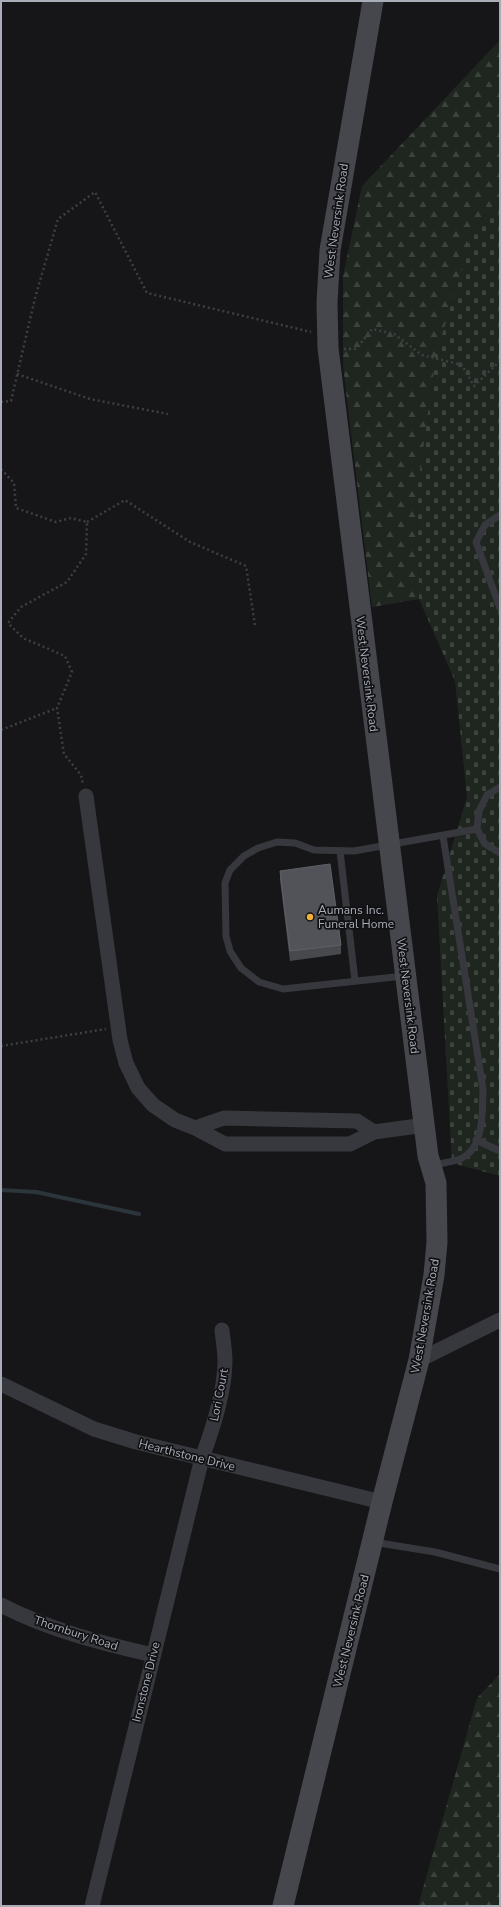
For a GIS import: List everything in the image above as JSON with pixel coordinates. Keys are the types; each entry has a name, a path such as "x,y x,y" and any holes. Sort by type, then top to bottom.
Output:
{"street":[{"name":"West Neversink Road","path":"283,1906 382,1502 419,1360 434,1275 438,1242 436,1183 431,1166 425,1125 389,846 328,342 328,281 331,242 373,1"},
{"path":"86,796 120,1040 126,1063 138,1088 153,1105 175,1120 195,1128 225,1144 350,1144 374,1132 425,1125"},
{"path":"195,1128 224,1118 357,1121 374,1132"},
{"path":"419,1360 500,1320"},
{"name":"Lori Court","path":"202,1458 210,1436 222,1384 225,1361 222,1330"},
{"name":"Hearthstone Drive","path":"1,1384 94,1429 136,1442 382,1502"},
{"name":"Ironstone Drive","path":"92,1906 152,1655 202,1458"},
{"name":"Thornbury Road","path":"1,1605 19,1614 92,1641 152,1655"}],"lane":[{"path":"500,515 485,525 476,542 500,608"},
{"path":"500,787 487,795 479,811 477,829 485,844 500,853"},
{"path":"406,976 283,989 259,982 241,968 230,951 226,936 225,883 230,870 244,856 258,848 277,842 295,843 314,850 354,851 389,846 477,829"},
{"path":"431,1166 461,1159 473,1149 481,1128 483,1089 443,836"},
{"path":"340,851 355,981"},
{"path":"476,1140 500,1151"},
{"path":"373,1542 435,1552 500,1569"}],"path":[{"path":"1,402 11,401 35,298 58,220 95,192 147,293 356,349 372,329 394,334 422,355 462,365 474,386 500,360"},
{"path":"18,374 90,399 168,414"},
{"path":"1,469 14,483 16,508 56,522 71,518 87,522 125,500 190,542 246,566 255,625"},
{"path":"86,796 82,775 64,754 57,708 72,672 65,656 23,638 8,623 21,607 67,582 86,554 87,522"},
{"path":"1,730 57,708"},
{"path":"1,1046 109,1028"}],"green space":[{"path":"500,40 500,202 474,227 417,493 419,599 372,607 343,366 343,276 362,186"},
{"path":"500,202 500,1176 452,1163 437,896 467,797 455,681 419,599 417,493 436,355 474,227"},
{"path":"500,1674 500,1906 418,1906 477,1698"}],"building":[{"name":"Aumans Inc. Funeral Home","path":"330,864 341,945 290,951 280,871"}],"waterway":[{"path":"1,1190 36,1192 139,1214"}],"place":[{"name":"Aumans Inc. Funeral Home","path":"310,917"}]}
